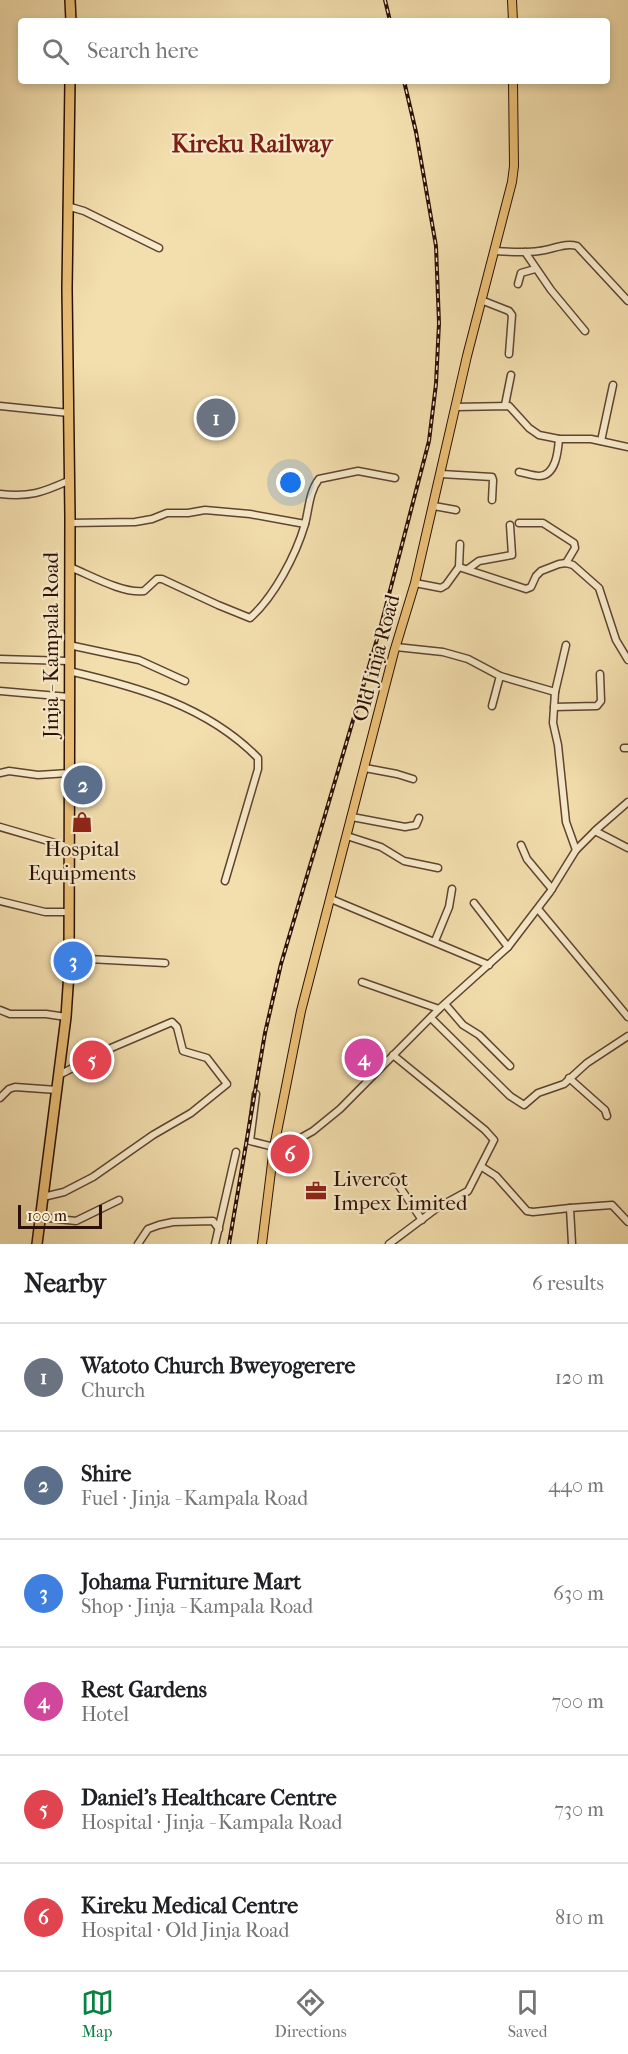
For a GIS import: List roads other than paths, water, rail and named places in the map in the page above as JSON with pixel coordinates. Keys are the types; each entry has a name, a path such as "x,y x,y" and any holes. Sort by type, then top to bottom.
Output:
{"highway":[{"path":"70,0 71,18"},
{"name":"Jinja - Kampala Road","path":"37,1244 66,1017 69,958 70,523 67,206 70,84"}],"main road":[{"path":"513,0 513,18"},
{"name":"Old Jinja Road","path":"262,1244 274,1147 298,1023 396,647 415,583 481,300 496,251 514,173 513,84"}],"street":[{"path":"67,206 94,216 159,248"},
{"path":"496,251 540,251 572,244 577,246 628,301"},
{"path":"525,252 535,269 585,331"},
{"path":"519,284 521,273 535,269"},
{"path":"481,300 509,310 512,315 509,354"},
{"path":"505,405 511,375"},
{"path":"601,441 613,385"},
{"path":"456,407 505,405 509,406 534,432 546,437 578,437 628,447"},
{"path":"0,406 69,413"},
{"path":"519,472 540,476 548,474 558,453 559,438"},
{"path":"70,567 122,589 135,591 144,591 157,579 162,579 250,618 274,588 290,562 305,524 316,482 322,477 358,471 394,478"},
{"path":"441,474 492,477 494,480 492,500"},
{"path":"0,495 33,495 68,480"},
{"path":"434,506 456,510"},
{"path":"70,523 135,522 167,513 205,510 250,514 305,524"},
{"path":"519,524 543,524 574,543 575,548 566,563"},
{"path":"468,569 479,561 512,555 510,525"},
{"path":"415,583 441,588 447,585 459,567 460,544"},
{"path":"459,567 526,589 531,587 538,573 566,563 573,565 599,588 616,639 628,660"},
{"path":"69,645 140,660 184,681"},
{"path":"566,645 555,692 554,728 558,745 566,822 576,850"},
{"path":"396,647 443,652 468,659 500,676 555,692"},
{"path":"0,659 69,666 198,712 234,736 258,758 258,769 225,881"},
{"path":"554,707 597,706 600,701 600,674"},
{"path":"492,706 500,676"},
{"path":"0,691 69,697"},
{"path":"365,768 413,779"},
{"path":"0,773 9,771 38,775 69,774"},
{"path":"256,1094 250,1141 274,1147 297,1141 326,1121 442,1006 508,947 538,909 576,850 628,802"},
{"path":"352,817 405,827 416,825 420,818"},
{"path":"0,827 69,847"},
{"path":"595,831 628,848"},
{"path":"347,836 381,847 404,861 438,867"},
{"path":"521,845 527,860 552,889"},
{"path":"435,941 449,907 452,889"},
{"path":"331,899 489,965"},
{"path":"0,901 45,912 69,912"},
{"path":"474,903 508,947"},
{"path":"538,909 628,1017"},
{"path":"69,958 165,963"},
{"path":"362,982 442,1006 479,1035 510,1066"},
{"path":"1,1012 66,1017"},
{"path":"431,1018 522,1105 526,1105 538,1093 564,1084 628,1036"},
{"path":"43,1197 64,1191 93,1177 153,1135 191,1113 227,1084 207,1058 184,1052 177,1027 172,1022 111,1048 59,1075"},
{"path":"389,1244 468,1191 494,1142 492,1137 393,1054"},
{"path":"569,1078 605,1110 607,1116"},
{"path":"0,1098 12,1088 57,1090"},
{"path":"215,1244 236,1152"},
{"path":"482,1167 496,1176 527,1211 612,1205 628,1222"},
{"path":"393,1177 422,1220"},
{"path":"40,1217 76,1221 119,1200"},
{"path":"570,1208 572,1244"},
{"path":"138,1244 148,1229 159,1225 173,1222 213,1221 222,1216"},
{"path":"213,1221 219,1229"}],"railway":[{"path":"385,0 389,18"},
{"path":"229,1244 265,1033 281,964 380,629 429,441 436,384 439,323 436,246 416,132 405,84"}],"place":[{"name":"Watoto Church Bweyogerere","path":"216,418"},
{"name":"Shire","path":"83,785"},
{"name":"Hospital Equipments","path":"82,822"},
{"name":"Johama Furniture Mart","path":"73,961"},
{"name":"Rest Gardens","path":"364,1058"},
{"name":"Daniel's Healthcare Centre","path":"92,1060"},
{"name":"Kireku Medical Centre","path":"290,1154"},
{"name":"Livercot Impex Limited","path":"316,1191"}],"district":[{"name":"Kireku Railway","path":"252,144"}]}
